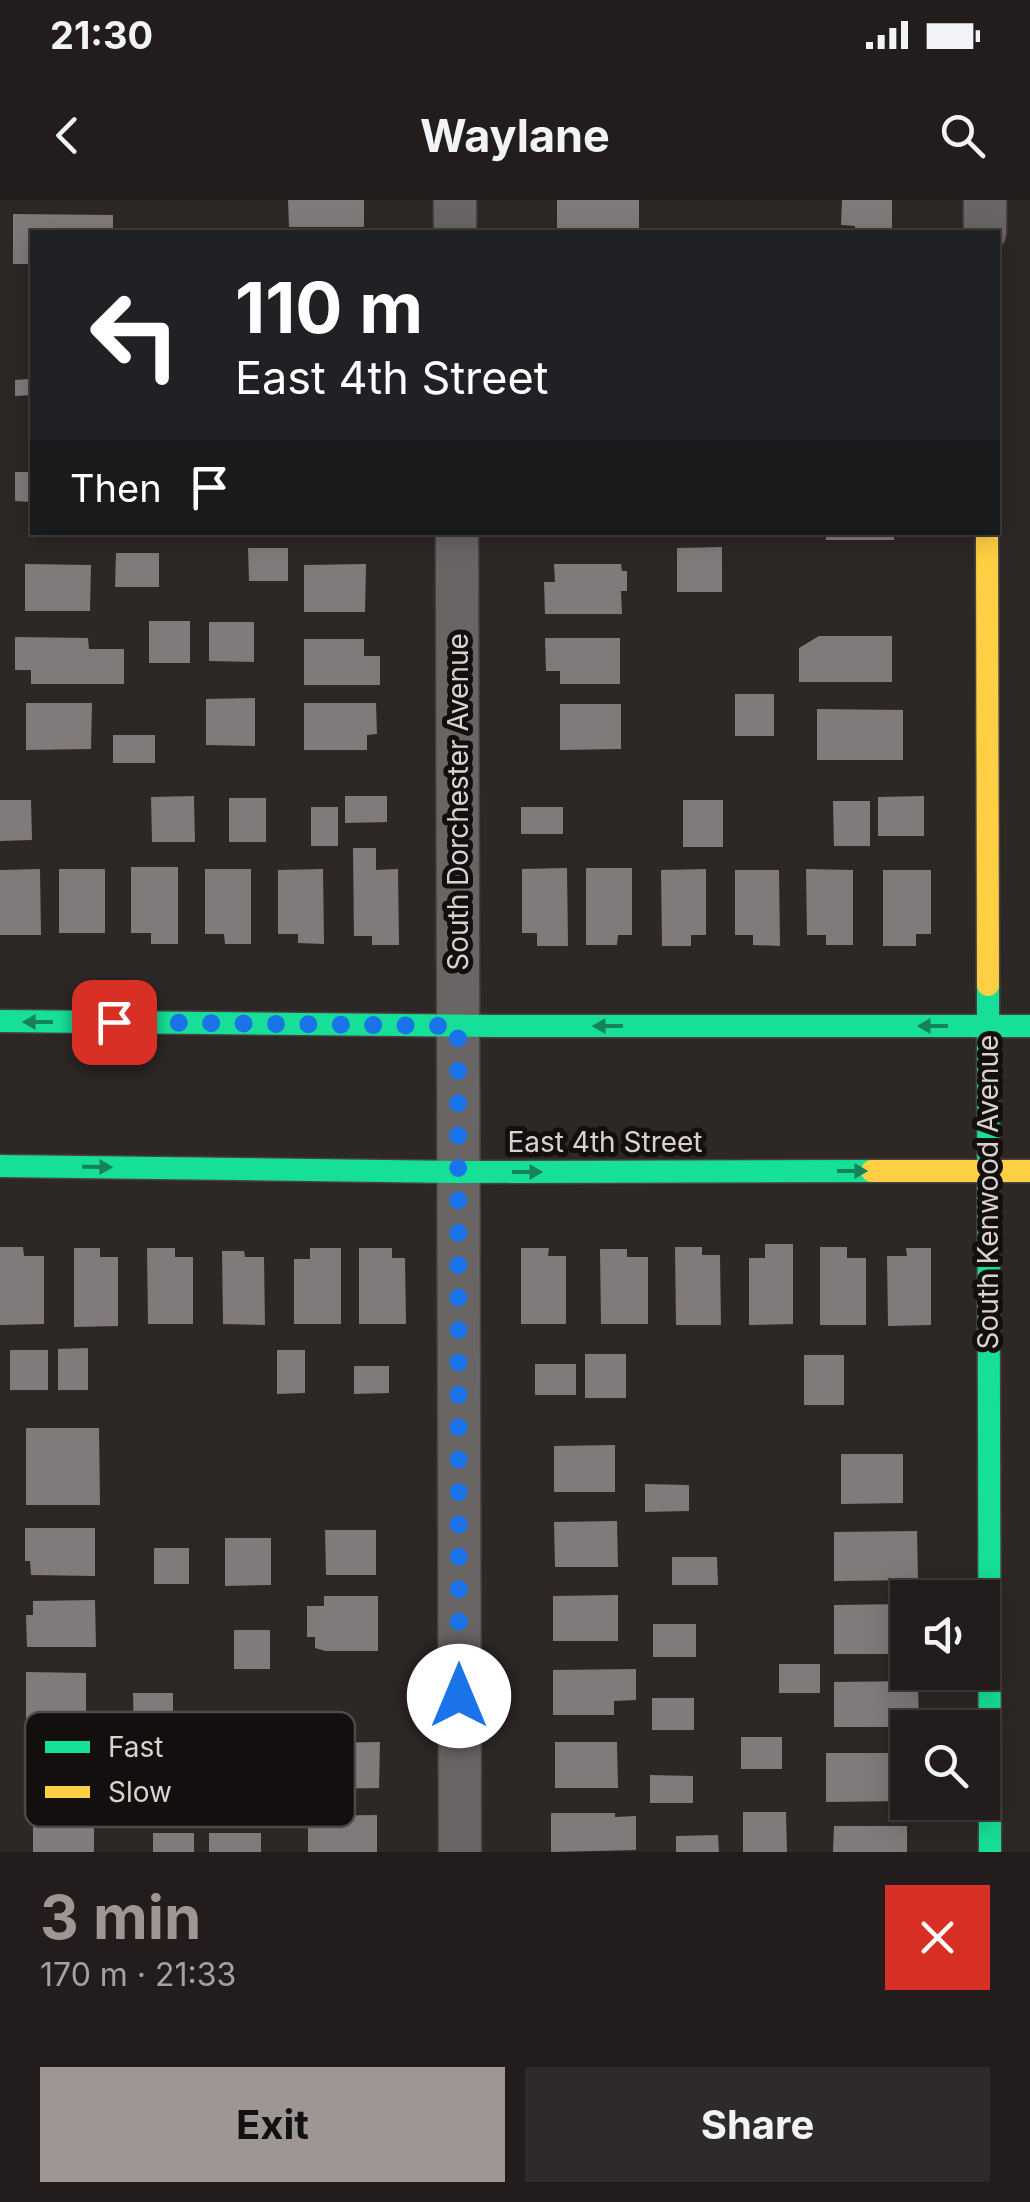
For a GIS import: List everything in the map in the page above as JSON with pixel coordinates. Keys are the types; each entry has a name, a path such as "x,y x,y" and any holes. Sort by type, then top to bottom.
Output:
{"street":[{"path":"455,200 455,230"},
{"path":"985,200 985,230"},
{"name":"South Dorchester Avenue","path":"457,535 460,1852"},
{"name":"South Kenwood Avenue","path":"986,535 990,1852"},
{"path":"0,1022 1030,1026"},
{"name":"East 4th Street","path":"0,1166 458,1172 1030,1172"}],"building":[{"path":"288,200 364,200 364,227 289,227"},
{"path":"557,200 639,200 639,230 557,230"},
{"path":"842,200 892,200 892,230 855,230 855,226 841,225"},
{"path":"13,214 113,215 113,230 30,230 30,264 13,264"},
{"path":"30,368 30,395 15,396 15,380 29,379"},
{"path":"15,472 30,472 30,502 15,501"},
{"path":"303,535 365,535 365,537"},
{"path":"543,535 620,535 620,537"},
{"path":"826,535 894,535 894,540 826,540"},
{"path":"722,547 722,592 677,592 677,548"},
{"path":"248,548 288,548 288,581 249,581"},
{"path":"116,553 159,553 159,587 115,587"},
{"path":"25,564 91,565 90,611 25,611"},
{"path":"366,564 365,612 304,612 304,565"},
{"path":"554,564 621,564 622,571 627,571 627,591 621,591 622,614 545,614 544,582 555,582"},
{"path":"149,621 190,621 190,663 149,663"},
{"path":"209,622 254,622 254,662 209,661"},
{"path":"819,636 892,636 892,682 799,682 799,648"},
{"path":"15,637 88,638 89,649 124,649 124,684 31,684 31,670 15,670"},
{"path":"545,638 620,638 620,684 560,684 560,671 546,671"},
{"path":"304,639 364,639 364,656 380,656 380,685 304,685"},
{"path":"735,694 774,694 774,736 735,736"},
{"path":"255,698 255,746 206,745 206,699"},
{"path":"26,703 92,703 91,749 26,750"},
{"path":"304,703 376,703 377,734 367,735 367,750 304,750"},
{"path":"560,704 621,704 621,749 560,750"},
{"path":"817,709 903,710 903,760 817,760"},
{"path":"113,735 155,735 155,763 113,763"},
{"path":"194,796 195,842 152,842 151,797"},
{"path":"345,796 387,796 387,822 345,823"},
{"path":"924,796 924,836 878,836 878,797"},
{"path":"229,798 266,798 266,842 229,842"},
{"path":"0,800 31,800 32,840 0,841"},
{"path":"683,800 723,800 723,847 683,847"},
{"path":"833,801 870,801 870,846 834,846"},
{"path":"311,807 338,807 338,846 311,846"},
{"path":"521,807 563,807 563,834 521,834"},
{"path":"353,848 376,848 376,870 398,869 399,945 372,945 372,936 354,936"},
{"path":"131,867 178,867 178,944 151,944 151,933 131,933"},
{"path":"567,868 568,946 537,946 537,933 522,933 522,869"},
{"path":"586,868 632,868 632,935 618,935 617,945 586,945"},
{"path":"40,869 41,935 0,935 0,870"},
{"path":"59,869 105,869 105,933 59,933"},
{"path":"205,869 251,869 251,944 225,944 224,934 205,934"},
{"path":"323,869 324,944 298,943 298,934 278,934 278,870"},
{"path":"706,869 706,935 691,935 691,946 662,946 661,870"},
{"path":"806,869 853,870 853,945 826,945 826,935 807,935"},
{"path":"735,870 779,870 780,946 753,945 753,935 735,935"},
{"path":"883,870 931,870 931,934 916,934 916,946 883,946"},
{"path":"765,1244 793,1244 793,1324 749,1325 749,1258 765,1258"},
{"path":"0,1247 23,1247 24,1256 44,1256 44,1324 0,1325"},
{"path":"675,1247 702,1247 702,1255 720,1255 721,1325 676,1325"},
{"path":"820,1247 847,1247 847,1258 866,1258 866,1325 820,1325"},
{"path":"74,1248 100,1248 100,1257 118,1257 118,1326 74,1327"},
{"path":"147,1248 175,1248 175,1257 193,1257 193,1324 148,1324"},
{"path":"310,1248 341,1248 341,1324 294,1324 294,1259 310,1259"},
{"path":"359,1248 392,1248 392,1258 405,1258 406,1324 359,1324"},
{"path":"521,1248 549,1248 548,1256 566,1256 566,1324 521,1324"},
{"path":"906,1248 931,1248 931,1325 888,1326 887,1256 907,1256"},
{"path":"600,1249 627,1249 627,1257 648,1257 648,1324 601,1324"},
{"path":"222,1251 244,1251 245,1257 264,1257 265,1325 223,1324"},
{"path":"88,1348 88,1390 58,1390 58,1349"},
{"path":"10,1350 48,1350 48,1390 10,1390"},
{"path":"277,1350 305,1350 305,1393 277,1394"},
{"path":"585,1354 626,1354 626,1398 585,1398"},
{"path":"804,1355 844,1355 844,1405 804,1405"},
{"path":"535,1364 576,1364 576,1395 535,1395"},
{"path":"354,1366 389,1366 389,1393 354,1394"},
{"path":"26,1428 99,1428 100,1505 26,1505"},
{"path":"615,1445 615,1492 554,1492 554,1446"},
{"path":"841,1454 903,1454 903,1503 841,1504"},
{"path":"645,1484 689,1485 689,1511 645,1512"},
{"path":"617,1521 618,1567 555,1567 554,1522"},
{"path":"25,1528 95,1528 95,1576 31,1575 30,1561 25,1561"},
{"path":"325,1530 376,1530 376,1575 326,1575"},
{"path":"917,1531 918,1580 834,1581 834,1532"},
{"path":"225,1538 271,1538 271,1585 225,1586"},
{"path":"154,1548 189,1548 189,1584 154,1584"},
{"path":"672,1557 717,1557 718,1585 672,1585"},
{"path":"618,1595 618,1641 553,1641 553,1596"},
{"path":"324,1596 378,1596 378,1651 315,1648 315,1637 307,1637 307,1606 324,1606"},
{"path":"95,1600 96,1647 27,1647 26,1615 33,1615 33,1601"},
{"path":"890,1604 890,1654 834,1654 834,1605"},
{"path":"653,1624 696,1624 696,1657 653,1657"},
{"path":"234,1630 270,1630 270,1669 234,1669"},
{"path":"779,1664 820,1664 820,1693 779,1693"},
{"path":"636,1669 636,1700 614,1701 614,1715 553,1715 553,1670"},
{"path":"26,1672 86,1673 86,1712 26,1712"},
{"path":"890,1681 890,1690 918,1690 919,1710 890,1710 890,1727 834,1727 834,1682"},
{"path":"133,1693 173,1693 173,1712 133,1712"},
{"path":"652,1698 694,1698 694,1730 652,1730"},
{"path":"741,1737 782,1737 782,1769 741,1769"},
{"path":"355,1742 380,1742 379,1788 355,1788"},
{"path":"555,1742 617,1742 618,1788 555,1788"},
{"path":"826,1753 890,1753 890,1801 826,1802"},
{"path":"650,1775 693,1776 693,1803 650,1803"},
{"path":"743,1812 786,1812 787,1852 743,1852"},
{"path":"551,1813 636,1816 636,1850 551,1852"},
{"path":"355,1815 377,1815 377,1852 308,1852 308,1827 355,1827"},
{"path":"834,1826 907,1826 907,1852 833,1852"},
{"path":"33,1827 94,1827 94,1852 33,1852"},
{"path":"153,1833 194,1833 194,1852 153,1852"},
{"path":"209,1833 261,1833 261,1852 209,1852"},
{"path":"718,1835 719,1852 676,1852 676,1836"}],"traffic: fast":[{"path":"988,985 990,1852"},
{"path":"0,1021 1030,1026"},
{"path":"0,1166 458,1172 872,1171"}],"traffic: slow":[{"path":"987,535 988,985"},
{"path":"872,1171 1030,1171"}],"route":[{"path":"114,1022 458,1026 459,1696"}]}
